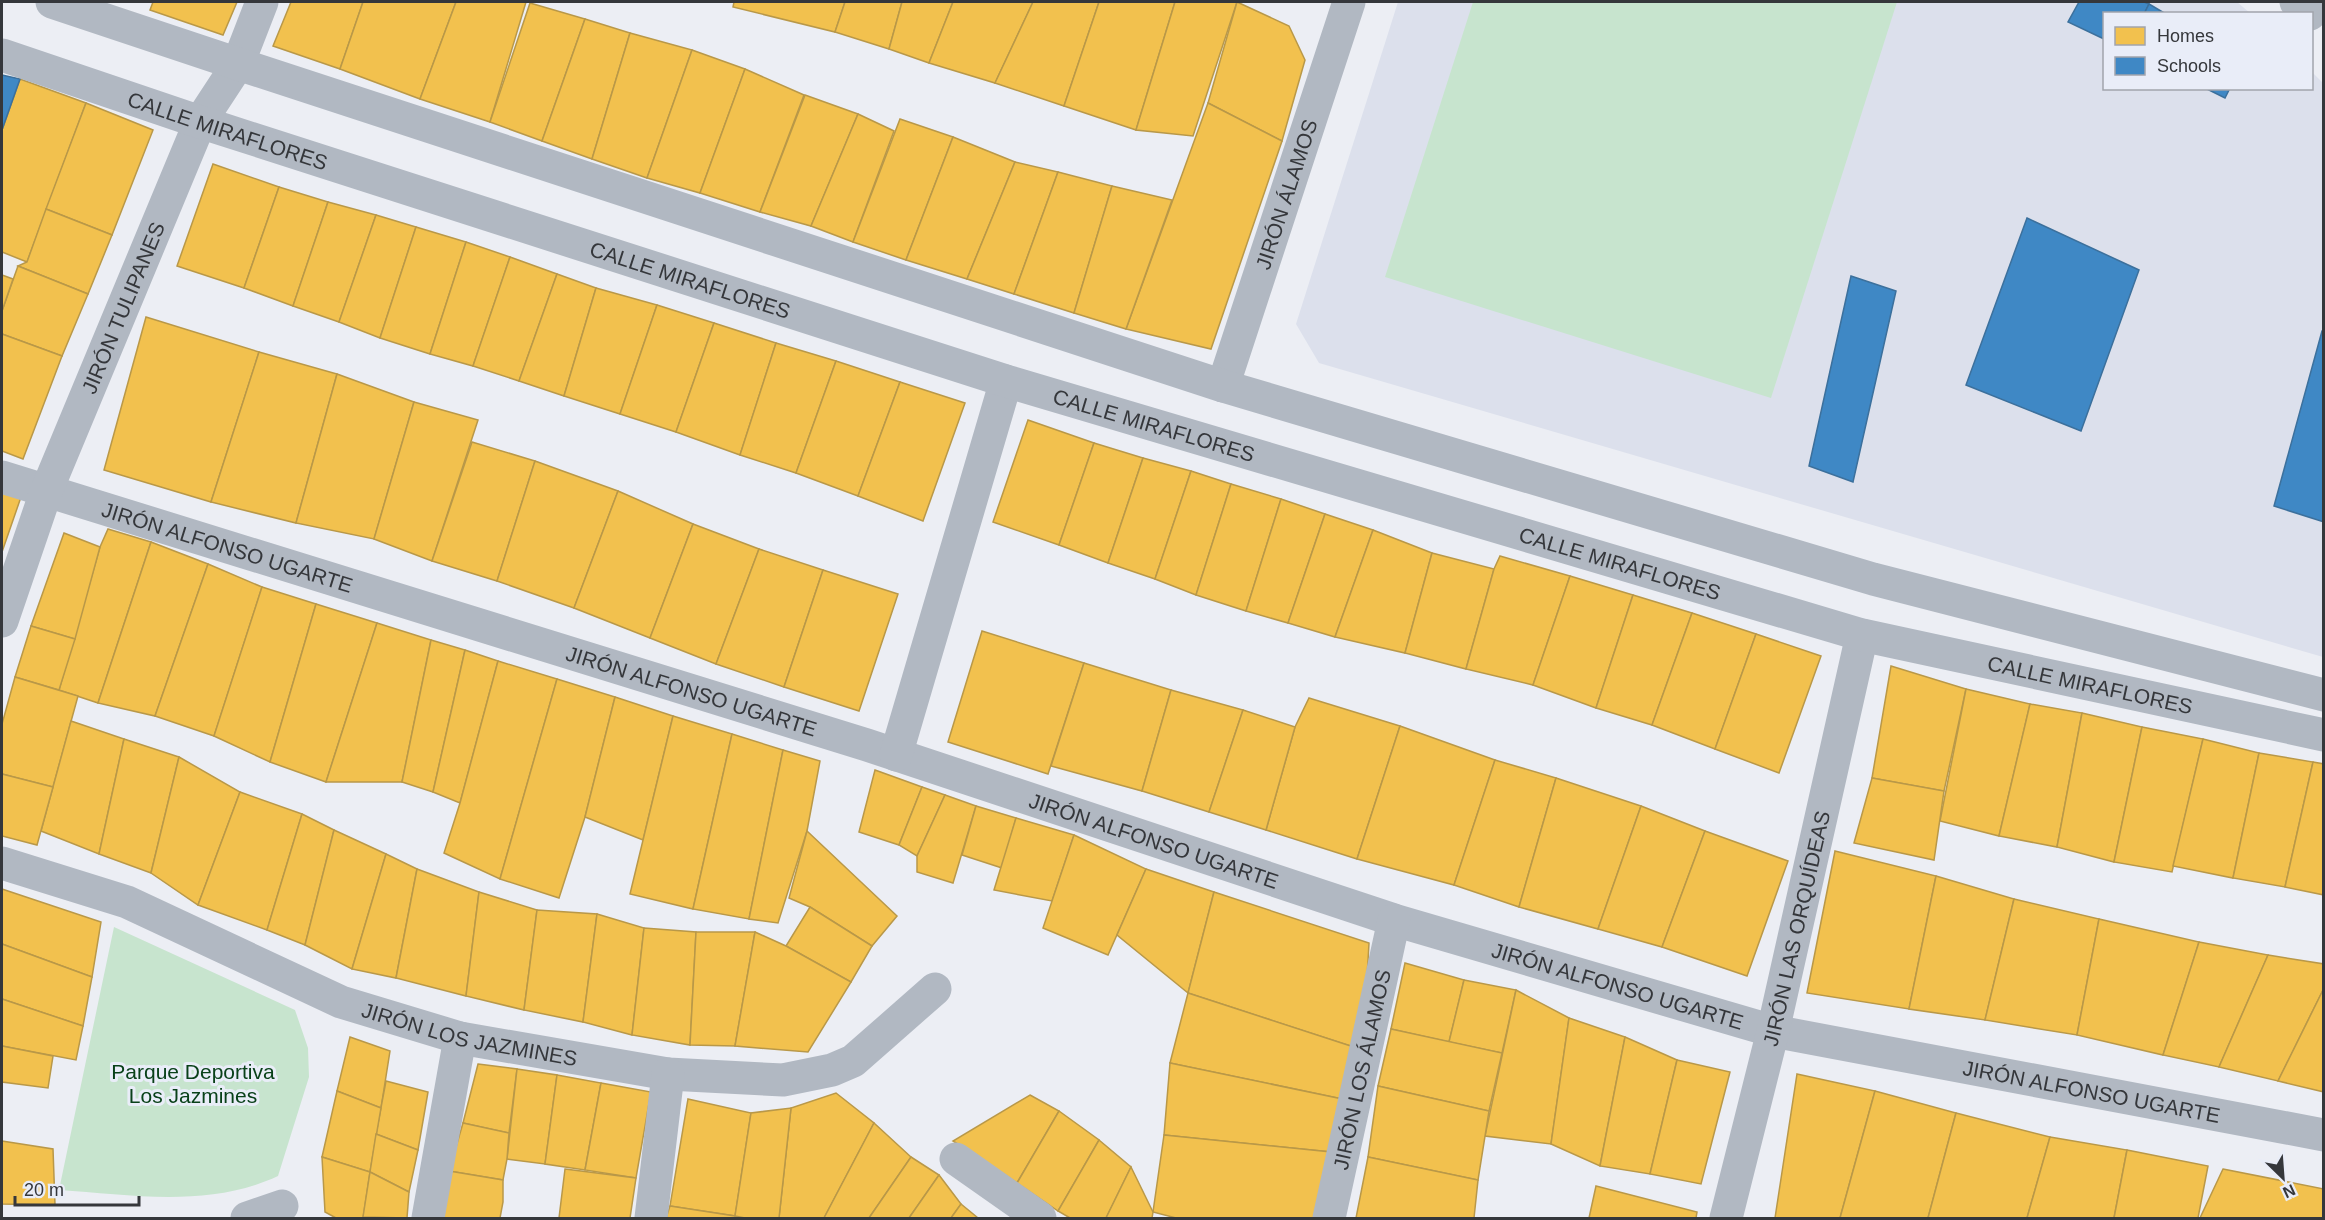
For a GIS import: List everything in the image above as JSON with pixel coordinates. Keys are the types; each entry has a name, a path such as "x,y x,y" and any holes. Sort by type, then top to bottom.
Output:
{"street":[{"name":"CALLE MIRAFLORES","path":"52,2 1223,386 1873,579 2324,695"},
{"name":"JIRÓN TULIPANES","path":"2,621 46,492 200,122 238,64 262,2"},
{"path":"2296,2 2308,12"},
{"name":"JIRÓN ÁLAMOS","path":"1223,386 1340,4"},
{"name":"CALLE MIRAFLORES","path":"2,55 200,122 1006,381 1862,635 2324,735"},
{"path":"896,755 1006,381"},
{"name":"JIRÓN ALFONSO UGARTE","path":"2,477 896,755 1394,920 1773,1031 2324,1135"},
{"name":"JIRÓN LAS ORQUÍDEAS","path":"1726,1218 1773,1031 1862,635"},
{"name":"JIRÓN LOS JAZMINES","path":"2,862 127,902 341,1002 460,1038 668,1074 783,1080 832,1070 853,1061 935,988"},
{"name":"JIRÓN LOS ÁLAMOS","path":"1329,1218 1394,920"},
{"path":"428,1218 460,1038"},
{"path":"651,1218 668,1074"},
{"path":"956,1159 1040,1218"},
{"path":"247,1218 282,1206"}],"shaded area":[{"path":"1398,2 2237,2 2249,12 2103,12 2103,90 2313,90 2313,73 2323,83 2323,657 1319,363 1296,324"}],"green space":[{"path":"1473,2 1897,2 1771,398 1385,277"},
{"name":"Parque Deportiva Los Jazmines","path":"114,927 295,1010 308,1048 309,1077 278,1176 252,1186 198,1196 142,1196 59,1190"}],"building: Homes":[{"path":"153,2 237,2 223,35 150,10"},
{"path":"291,2 363,2 340,69 273,46"},
{"path":"363,2 456,2 420,99 340,69"},
{"path":"456,2 526,2 490,122 420,99"},
{"path":"734,2 845,2 835,32 733,7"},
{"path":"845,2 902,2 889,49 835,32"},
{"path":"902,2 953,2 929,63 889,49"},
{"path":"953,2 1033,2 995,83 929,63"},
{"path":"1033,2 1099,2 1064,106 995,83"},
{"path":"1099,2 1175,2 1136,130 1064,106"},
{"path":"1175,2 1237,2 1193,136 1136,130"},
{"path":"1237,2 1289,26 1305,60 1282,141 1208,103"},
{"path":"530,3 585,19 542,141 490,122"},
{"path":"585,19 630,33 592,159 542,141"},
{"path":"630,33 692,50 647,178 592,159"},
{"path":"692,50 745,69 700,193 647,178"},
{"path":"745,69 804,95 760,212 700,193"},
{"path":"20,79 86,103 27,262 2,252 2,130"},
{"path":"805,95 858,114 811,226 760,212"},
{"path":"86,103 153,130 112,235 46,209"},
{"path":"1208,103 1282,141 1211,349 1126,329"},
{"path":"858,114 894,131 853,242 811,226"},
{"path":"900,119 953,137 906,260 853,242"},
{"path":"953,137 1015,162 967,279 906,260"},
{"path":"1015,162 1058,172 1014,294 967,279"},
{"path":"213,164 279,187 244,288 177,266"},
{"path":"1058,172 1112,186 1074,313 1014,294"},
{"path":"1112,186 1172,200 1126,329 1074,313"},
{"path":"279,187 328,202 293,306 244,288"},
{"path":"328,202 376,215 339,322 293,306"},
{"path":"46,209 112,235 88,294 18,266 27,262"},
{"path":"376,215 416,227 380,338 339,322"},
{"path":"416,227 466,242 430,354 380,338"},
{"path":"466,242 510,257 473,366 430,354"},
{"path":"510,257 557,274 519,381 473,366"},
{"path":"18,266 88,294 62,356 2,334 2,311"},
{"path":"557,274 596,288 564,396 519,381"},
{"path":"2,275 13,279 2,311"},
{"path":"596,288 657,305 620,414 564,396"},
{"path":"657,305 714,323 676,432 620,414"},
{"path":"146,317 259,352 211,502 104,470"},
{"path":"714,323 776,343 740,455 676,432"},
{"path":"2,334 62,356 23,459 2,451"},
{"path":"776,343 836,361 796,473 740,455"},
{"path":"259,352 337,374 296,523 211,502"},
{"path":"836,361 900,382 858,496 796,473"},
{"path":"337,374 414,402 374,539 296,523"},
{"path":"900,382 965,403 923,521 858,496"},
{"path":"414,402 478,420 432,561 374,539"},
{"path":"1028,420 1094,443 1059,545 993,522"},
{"path":"472,442 535,461 497,581 432,561"},
{"path":"1094,443 1143,458 1108,563 1059,545"},
{"path":"1143,458 1191,471 1155,579 1108,563"},
{"path":"535,461 618,491 574,608 497,581"},
{"path":"1191,471 1231,484 1196,595 1155,579"},
{"path":"1231,484 1281,499 1246,611 1196,595"},
{"path":"2,490 21,497 2,552"},
{"path":"618,491 693,524 650,638 574,608"},
{"path":"1281,499 1325,514 1288,623 1246,611"},
{"path":"1325,514 1373,530 1335,637 1288,623"},
{"path":"693,524 759,549 716,664 650,638"},
{"path":"108,529 151,542 98,703 59,690 100,547"},
{"path":"1373,530 1432,553 1405,653 1335,637"},
{"path":"64,533 100,547 75,639 31,626"},
{"path":"151,542 208,564 155,716 98,703"},
{"path":"759,549 823,570 784,687 716,664"},
{"path":"1432,553 1494,569 1466,669 1405,653"},
{"path":"1500,556 1570,576 1533,685 1466,669 1494,569"},
{"path":"208,564 262,587 214,736 155,716"},
{"path":"823,570 898,594 859,711 784,687"},
{"path":"1570,576 1633,595 1596,708 1533,685"},
{"path":"262,587 316,604 270,762 214,736"},
{"path":"1633,595 1692,613 1652,725 1596,708"},
{"path":"316,604 377,623 326,782 270,762"},
{"path":"1692,613 1756,634 1715,749 1652,725"},
{"path":"377,623 431,640 402,782 326,782"},
{"path":"31,626 75,639 59,690 15,677"},
{"path":"982,631 1084,663 1048,774 948,742"},
{"path":"1756,634 1821,656 1779,773 1715,749"},
{"path":"431,640 465,650 433,792 402,782"},
{"path":"465,650 498,661 460,803 433,792"},
{"path":"498,661 557,679 500,879 444,853 460,803"},
{"path":"1084,663 1171,690 1142,791 1051,766"},
{"path":"1891,666 1966,689 1944,791 1872,778"},
{"path":"15,677 78,696 53,787 2,774 2,724"},
{"path":"557,679 615,697 585,817 559,898 500,879"},
{"path":"1966,689 2030,704 1999,836 1940,821"},
{"path":"1171,690 1243,710 1209,812 1142,791"},
{"path":"615,697 673,716 643,840 585,817"},
{"path":"1309,698 1400,726 1357,859 1266,830 1295,727"},
{"path":"2030,704 2082,713 2057,847 1999,836"},
{"path":"1243,710 1295,727 1266,830 1209,812"},
{"path":"2082,713 2142,727 2114,862 2057,847"},
{"path":"673,716 732,734 693,909 630,894"},
{"path":"71,721 124,739 99,854 41,831"},
{"path":"1400,726 1495,760 1454,885 1357,859"},
{"path":"2142,727 2203,739 2172,872 2114,862"},
{"path":"732,734 783,750 749,919 693,909"},
{"path":"124,739 179,757 151,873 99,854"},
{"path":"2203,739 2259,753 2233,878 2173,866"},
{"path":"783,750 820,761 807,831 778,923 749,919"},
{"path":"2259,753 2313,762 2285,887 2233,878"},
{"path":"179,757 240,792 198,905 151,873"},
{"path":"1495,760 1556,778 1519,907 1454,885"},
{"path":"2313,762 2324,764 2324,895 2285,887"},
{"path":"875,770 922,787 899,845 859,832"},
{"path":"2,774 53,787 37,845 2,836"},
{"path":"1556,778 1641,806 1598,929 1519,907"},
{"path":"1872,778 1944,791 1934,860 1854,843"},
{"path":"922,787 945,795 917,856 899,845"},
{"path":"240,792 302,814 267,930 198,905"},
{"path":"945,795 976,806 953,883 917,872 917,856"},
{"path":"976,806 1016,818 1002,868 962,855"},
{"path":"1641,806 1705,831 1662,947 1598,929"},
{"path":"302,814 334,830 305,945 267,930"},
{"path":"1016,818 1074,835 1052,901 994,890"},
{"path":"334,830 386,854 352,969 305,945"},
{"path":"807,831 897,916 872,946 810,907 789,898"},
{"path":"1705,831 1788,861 1747,976 1662,947"},
{"path":"1074,835 1146,869 1108,955 1043,928"},
{"path":"1835,851 1936,876 1909,1009 1807,993"},
{"path":"386,854 417,869 396,978 352,969"},
{"path":"417,869 479,892 466,996 396,978"},
{"path":"1146,869 1214,892 1188,993 1117,935"},
{"path":"1936,876 2014,899 1985,1020 1909,1009"},
{"path":"2,889 101,922 92,977 2,944"},
{"path":"479,892 537,910 524,1010 466,996"},
{"path":"1214,892 1369,943 1363,1050 1188,993"},
{"path":"2014,899 2099,919 2077,1035 1985,1020"},
{"path":"810,907 872,946 851,982 786,946"},
{"path":"537,910 597,914 583,1022 524,1010"},
{"path":"597,914 644,928 632,1035 583,1022"},
{"path":"2099,919 2199,942 2163,1055 2077,1035"},
{"path":"644,928 696,932 690,1045 632,1035"},
{"path":"696,932 755,932 735,1046 690,1045"},
{"path":"755,932 786,946 851,982 808,1052 735,1046"},
{"path":"2199,942 2268,955 2219,1067 2163,1055"},
{"path":"2,944 92,977 83,1026 2,999"},
{"path":"2268,955 2324,964 2324,988 2278,1081 2219,1067"},
{"path":"1405,963 1464,980 1449,1042 1391,1029"},
{"path":"1464,980 1516,990 1502,1053 1449,1042"},
{"path":"2324,988 2324,1092 2278,1081"},
{"path":"1516,990 1569,1018 1551,1144 1485,1136"},
{"path":"1188,993 1363,1050 1352,1101 1170,1063"},
{"path":"2,999 83,1026 76,1060 2,1046"},
{"path":"1569,1018 1625,1037 1600,1166 1551,1144"},
{"path":"1391,1029 1502,1053 1489,1111 1378,1086"},
{"path":"350,1037 390,1051 381,1108 337,1091"},
{"path":"1625,1037 1677,1060 1650,1174 1600,1166"},
{"path":"2,1046 53,1056 48,1088 2,1082"},
{"path":"1677,1060 1730,1072 1701,1184 1650,1174"},
{"path":"1170,1063 1352,1101 1341,1153 1164,1135"},
{"path":"478,1064 517,1069 509,1133 463,1123"},
{"path":"517,1069 557,1075 545,1164 507,1159"},
{"path":"1797,1074 1875,1091 1840,1218 1775,1218"},
{"path":"557,1075 601,1083 585,1170 545,1164"},
{"path":"386,1081 428,1092 418,1150 376,1134"},
{"path":"601,1083 651,1092 636,1178 585,1170"},
{"path":"1378,1086 1489,1111 1478,1180 1368,1157"},
{"path":"337,1091 381,1108 370,1172 322,1157"},
{"path":"1875,1091 1956,1113 1928,1218 1840,1218"},
{"path":"836,1093 874,1123 824,1218 779,1218 791,1108"},
{"path":"1030,1095 1059,1111 1017,1183 953,1141"},
{"path":"688,1099 751,1113 735,1216 670,1206"},
{"path":"791,1108 779,1218 735,1216 751,1113"},
{"path":"1059,1111 1099,1140 1058,1211 1017,1183"},
{"path":"1956,1113 2050,1137 2027,1218 1928,1218"},
{"path":"463,1123 509,1133 503,1180 449,1171"},
{"path":"874,1123 911,1157 869,1218 824,1218"},
{"path":"376,1134 418,1150 409,1192 370,1172"},
{"path":"1164,1135 1341,1153 1326,1218 1176,1218 1153,1212"},
{"path":"2050,1137 2127,1150 2114,1218 2027,1218"},
{"path":"1099,1140 1131,1167 1106,1218 1070,1218 1058,1211"},
{"path":"2,1141 53,1149 55,1205 2,1204"},
{"path":"2127,1150 2208,1166 2198,1218 2114,1218"},
{"path":"322,1157 370,1172 363,1218 336,1218 325,1212"},
{"path":"911,1157 939,1175 909,1218 869,1218"},
{"path":"1368,1157 1478,1180 1474,1218 1356,1218"},
{"path":"1131,1167 1153,1212 1152,1218 1106,1218"},
{"path":"565,1169 636,1178 630,1218 559,1218"},
{"path":"2223,1169 2324,1189 2323,1218 2200,1218"},
{"path":"449,1171 503,1180 500,1218 441,1218"},
{"path":"370,1172 409,1192 407,1218 363,1217"},
{"path":"939,1175 961,1204 951,1218 909,1218"},
{"path":"1596,1186 1697,1212 1696,1218 1589,1218"},
{"path":"961,1204 978,1218 951,1218"},
{"path":"670,1206 735,1216 735,1218 666,1218"}],"building: Schools":[{"path":"2079,2 2144,2 2149,4 2145,12 2103,12 2103,39 2068,22"},
{"path":"2149,4 2163,12 2145,12"},
{"path":"2,75 20,79 2,130"},
{"path":"2209,90 2229,90 2225,98"},
{"path":"2027,218 2139,270 2081,431 1966,385"},
{"path":"1851,276 1896,291 1853,482 1809,466"},
{"path":"2322,331 2324,331 2324,522 2274,506"}]}
